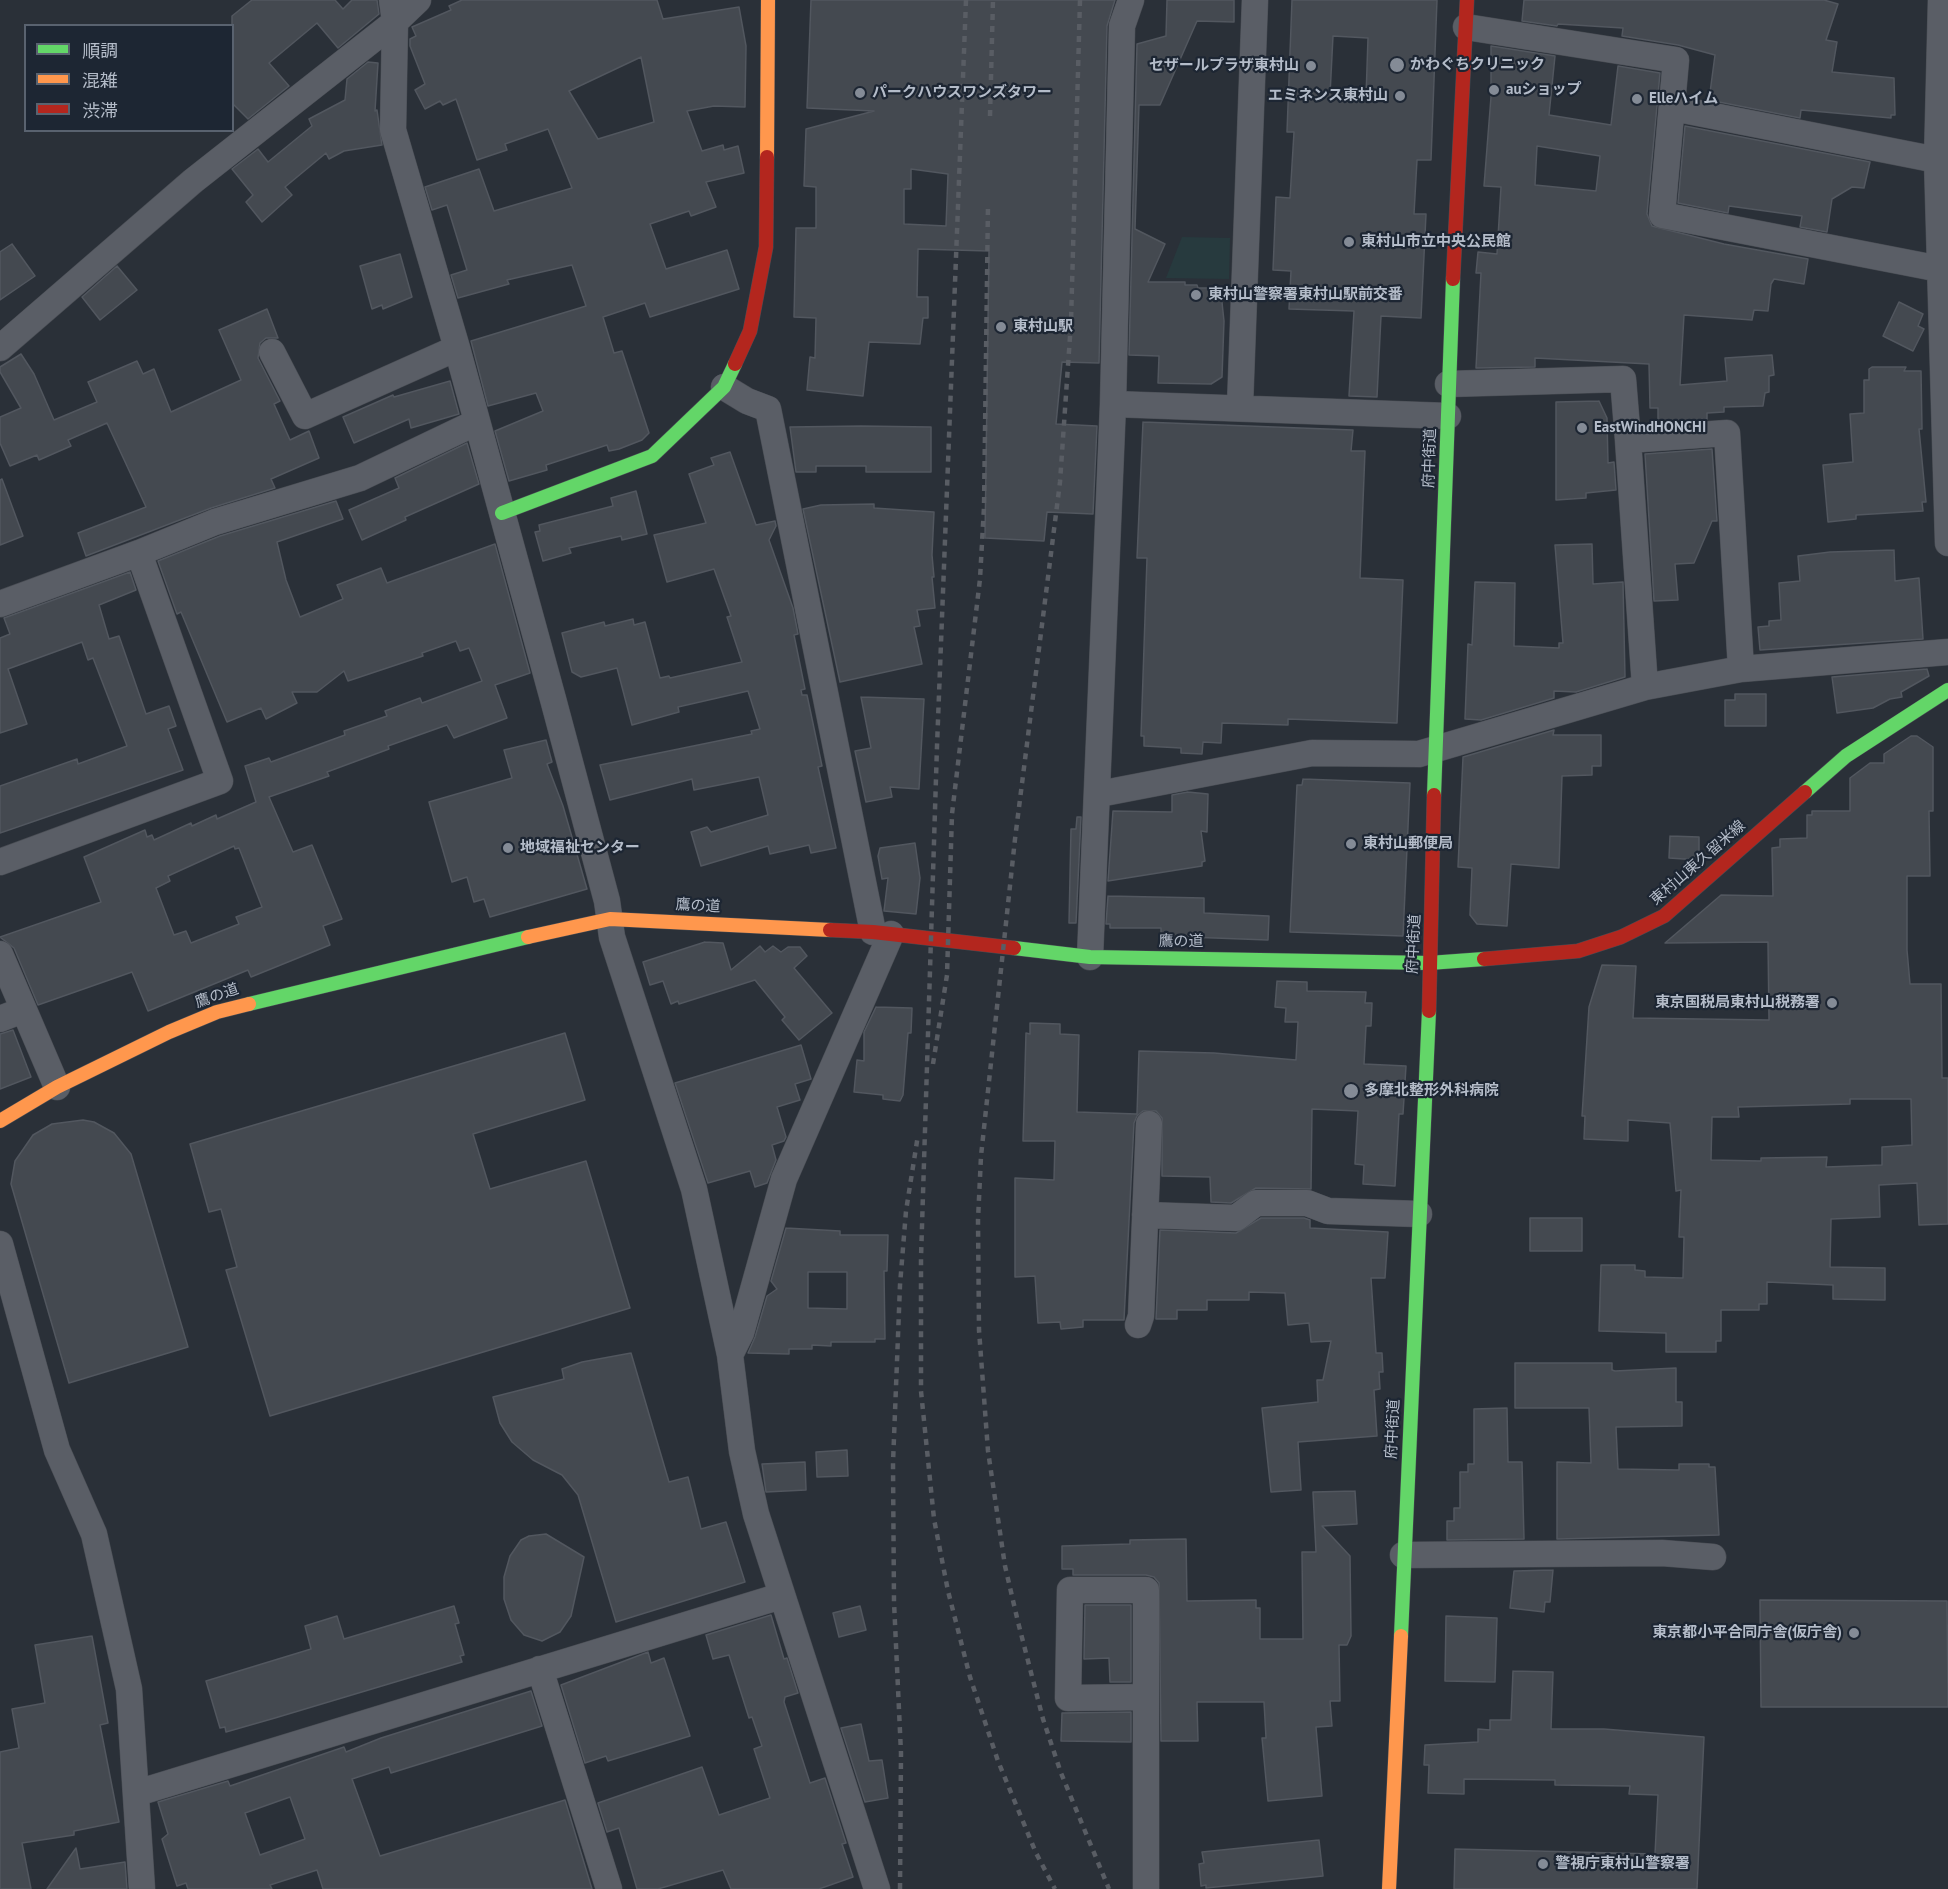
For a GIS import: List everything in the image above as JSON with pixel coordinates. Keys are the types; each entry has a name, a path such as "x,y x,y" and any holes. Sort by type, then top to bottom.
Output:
{"main road":[{"path":"502,513 652,456 724,387 750,331 766,247 768,0"},
{"name":"府中街道","path":"1389,1889 1429,963 1433,924 1434,748 1467,0"},
{"name":"東村山東久留米線","path":"1429,963 1578,951 1621,938 1664,916 1846,756 1948,690"},
{"name":"鷹の道","path":"0,1121 57,1087 170,1032 217,1012 523,937 610,919 635,918 882,933 1090,957 1429,963"}],"street":[{"path":"0,348 393,11 418,0"},
{"path":"1090,957 1099,794 1113,404 1122,26 1131,0"},
{"path":"1240,406 1255,0"},
{"path":"1941,0 1937,160 1948,543"},
{"path":"393,11 393,130 457,348 502,513 607,901 612,937 694,1190 730,1355 742,1451 756,1514 877,1889"},
{"path":"1466,27 1676,60 1662,215 1940,269"},
{"path":"1673,108 1937,160"},
{"path":"272,352 305,416 457,348"},
{"path":"1449,384 1623,379 1645,687"},
{"path":"724,387 747,401 768,409 882,933 784,1179 741,1333 730,1355"},
{"path":"1113,404 1240,406 1448,416"},
{"path":"0,604 139,554 215,522 360,478 477,422"},
{"path":"1629,440 1727,433 1741,669"},
{"path":"0,862 220,781 139,554"},
{"path":"1099,794 1312,753 1419,754 1645,687 1741,669 1948,652"},
{"path":"0,954 11,1015 57,1087"},
{"path":"1138,1325 1141,1316 1149,1124"},
{"path":"1145,1215 1236,1218 1256,1203 1307,1203 1328,1211 1419,1214"},
{"path":"0,1244 57,1450 94,1534 129,1689 142,1889"},
{"path":"1403,1555 1662,1553 1713,1557"},
{"path":"1146,1697 1068,1698 1070,1590 1146,1590 1146,1697 1146,1889"},
{"path":"137,1793 781,1596"},
{"path":"540,1670 609,1889"}],"green space":[{"path":"1182,237 1230,238 1229,279 1166,278"}],"building":[{"path":"252,0 335,0 343,9 352,0 377,0 379,14 338,48 317,23 269,63 289,86 248,119 234,105 234,24 232,24 232,16"},
{"path":"462,0 657,0 663,19 739,7 746,46 745,107 714,106 687,111 702,151 723,145 724,150 738,146 744,173 706,182 716,207 691,216 689,211 650,224 666,269 727,250 739,289 650,317 645,303 603,317 614,353 622,351 649,433 642,440 619,449 609,451 607,445 546,465 547,470 509,481 495,431 543,411 536,393 488,406 471,341 586,306 572,265 507,280 509,284 458,298 451,275 467,270 447,205 432,210 425,187 479,169 494,211 572,188 548,129 505,144 507,150 477,160 456,99 443,105 440,101 425,109 415,90 425,84 410,46 410,39 416,36 412,27 451,10 449,6","holes":["641,57 654,122 598,139 569,91"]},
{"path":"811,0 1115,0 1107,26 1099,363 1062,362 1056,424 1097,426 1093,514 1047,512 1044,541 985,538 989,251 918,249 917,297 928,297 928,318 923,318 920,344 869,342 863,396 807,390 810,357 815,358 816,318 794,317 796,228 816,228 816,187 804,186 806,129 874,111 807,108","holes":["911,169 948,174 946,226 904,224 904,189 911,189"]},
{"path":"1167,0 1234,0 1234,22 1197,21 1160,105 1139,105 1135,229 1165,244 1148,282 1185,282 1185,285 1197,285 1198,288 1211,288 1211,293 1221,293 1224,321 1222,377 1211,384 1158,383 1159,356 1129,355 1137,44 1166,36"},
{"path":"1292,0 1437,0 1431,160 1417,160 1414,214 1426,214 1421,318 1381,316 1377,397 1349,396 1354,311 1289,309 1291,271 1273,270 1276,197 1290,198 1294,132 1287,132","holes":["1333,36 1368,38 1366,97 1330,95"]},
{"path":"1524,0 1824,0 1838,4 1826,40 1837,42 1832,72 1894,78 1895,115 1891,115 1891,118 1801,110 1800,118 1709,100 1715,55 1678,45 1622,36 1623,28 1558,24 1557,26 1522,21"},
{"path":"1491,46 1555,56 1549,115 1611,125 1618,66 1660,73 1647,214 1652,226 1724,244 1808,259 1804,284 1774,279 1771,284 1768,311 1754,310 1752,320 1684,315 1680,385 1727,381 1725,358 1772,355 1774,375 1769,376 1769,392 1765,393 1763,406 1724,407 1724,412 1707,413 1707,419 1658,423 1658,408 1650,408 1649,364 1535,358 1535,367 1476,368 1481,273 1476,273 1478,252 1497,254 1501,187 1484,186 1491,97","holes":["1537,146 1600,156 1596,191 1535,185"]},
{"path":"368,62 378,63 375,111 377,110 382,145 344,151 329,159 326,153 285,187 292,195 262,222 246,202 253,195 232,169 258,149 268,162 312,126 309,119 345,100 347,79"},
{"path":"1685,126 1870,162 1864,188 1852,187 1832,199 1827,232 1800,227 1802,216 1729,206 1728,213 1678,203"},
{"path":"12,244 35,276 0,300 0,252"},
{"path":"400,254 412,297 383,309 382,305 372,309 360,266"},
{"path":"117,266 137,290 100,320 82,297"},
{"path":"1899,302 1923,314 1918,326 1924,329 1913,351 1883,336"},
{"path":"267,309 278,338 266,338 260,343 258,358 280,401 274,404 290,440 309,431 319,458 271,479 275,488 211,508 86,556 78,533 146,507 107,423 68,440 71,446 39,460 37,455 10,466 0,443 0,417 21,408 0,372 0,367 21,354 34,374 54,420 97,402 88,382 137,361 143,374 154,369 171,412 241,380 219,330"},
{"path":"1872,367 1906,367 1904,371 1921,371 1922,429 1919,429 1926,502 1922,502 1923,511 1856,515 1856,519 1828,522 1823,465 1853,462 1850,414 1864,413 1864,380 1869,380 1869,369"},
{"path":"450,381 459,414 411,428 409,419 354,443 343,417 393,395 394,397"},
{"path":"1599,401 1607,418 1608,463 1614,462 1616,490 1586,493 1586,498 1556,500 1556,402"},
{"path":"1143,422 1353,430 1351,451 1365,451 1360,578 1403,580 1397,723 1288,719 1288,725 1222,723 1221,743 1203,742 1202,754 1181,753 1181,748 1144,746 1144,736 1141,736 1147,558 1137,558"},
{"path":"790,427 931,427 931,472 866,472 866,466 816,466 816,472 796,472"},
{"path":"467,443 479,484 405,517 406,520 362,540 349,510 399,488 395,478"},
{"path":"1712,449 1717,521 1712,521 1694,563 1675,564 1678,600 1654,601 1645,454"},
{"path":"730,452 756,525 775,521 776,526 769,540 793,608 798,634 794,635 805,689 801,690 802,695 807,695 822,766 818,767 836,848 811,853 809,845 770,854 768,846 701,866 691,832 707,827 711,832 768,815 759,777 694,790 692,779 610,800 600,765 752,734 751,731 760,729 748,691 678,707 679,712 632,725 617,668 581,677 572,672 562,633 604,622 605,626 633,619 634,625 645,622 660,678 669,676 670,678 742,662 727,617 731,616 714,569 667,582 654,535 706,523 689,474 714,465 711,458"},
{"path":"2,479 23,536 0,545 0,480"},
{"path":"636,491 647,534 622,540 621,536 569,548 571,553 543,561 535,532 540,531 539,525 613,506 611,498"},
{"path":"336,501 343,519 277,542 286,580 300,617 343,599 337,585 381,568 387,583 495,544 530,673 495,685 507,718 454,738 447,725 388,746 389,749 327,772 329,776 269,797 293,852 312,845 342,919 323,926 330,945 251,977 248,970 148,1011 132,972 38,1005 14,948 0,937 101,902 84,857 145,830 147,837 152,835 154,840 191,823 192,826 216,815 217,819 256,802 245,766 269,758 271,762 345,735 344,731 387,716 385,711 420,698 422,703 482,681 469,648 460,651 456,641 422,653 423,656 348,681 344,671 317,692 292,692 297,703 266,719 261,708 227,722 181,612 177,614 158,561 220,536","holes":["234,846 235,849 239,848 262,907 236,917 239,924 191,943 186,931 174,935 156,888 170,881 168,876"]},
{"path":"874,504 874,508 934,512 932,555 934,577 932,577 935,608 917,610 920,626 914,627 922,664 840,682 803,509 821,505"},
{"path":"1592,544 1593,584 1623,582 1625,677 1576,692 1554,691 1554,698 1481,720 1465,719 1468,644 1472,645 1475,582 1515,583 1514,646 1559,648 1559,643 1563,643 1555,545"},
{"path":"1894,550 1895,581 1919,578 1923,639 1760,650 1758,627 1769,626 1769,621 1781,620 1779,583 1800,581 1798,556 1830,552"},
{"path":"130,572 136,590 99,605 109,639 119,636 146,714 169,706 176,726 168,729 183,770 0,833 0,786 77,759 78,764 127,746 93,658 88,660 82,642 8,669 27,724 0,733 0,638 10,634 4,618"},
{"path":"1927,669 1929,676 1901,692 1902,697 1890,699 1873,708 1837,713 1832,677"},
{"path":"1735,694 1766,694 1766,726 1725,726 1725,700 1735,700"},
{"path":"861,697 924,699 919,789 890,787 892,797 866,802 855,751 871,748"},
{"path":"1554,730 1553,735 1601,735 1601,766 1592,766 1592,775 1562,776 1559,868 1511,864 1507,926 1477,924 1470,915 1472,868 1458,867 1463,757"},
{"path":"1911,736 1917,736 1933,747 1933,811 1929,811 1930,876 1907,876 1907,950 1910,984 1941,984 1942,1078 1948,1078 1948,1224 1919,1225 1917,1183 1879,1185 1880,1217 1831,1219 1830,1267 1885,1268 1885,1300 1833,1299 1833,1285 1767,1282 1767,1304 1759,1304 1759,1310 1721,1310 1721,1341 1716,1341 1716,1352 1666,1352 1666,1333 1599,1331 1601,1265 1635,1265 1635,1270 1645,1271 1645,1277 1683,1278 1684,1237 1679,1237 1681,1190 1676,1191 1670,1123 1628,1120 1628,1141 1584,1139 1585,1116 1582,1116 1589,1007 1602,965 1636,966 1633,1018 1769,1020 1768,942 1665,943 1721,895 1773,896 1772,848 1780,847 1780,839 1807,838 1807,815 1812,815 1812,811 1850,811 1850,778 1870,763 1884,763 1884,754","holes":["1850,1099 1911,1099 1912,1145 1882,1147 1882,1165 1826,1167 1827,1157 1761,1158 1761,1161 1711,1160 1712,1117 1739,1117 1738,1107 1850,1104"]},
{"name":"地域福祉センター","path":"546,740 552,762 547,764 563,806 587,889 490,917 484,899 474,902 467,877 452,882 429,802 512,778 504,750"},
{"name":"東村山郵便局","path":"1303,779 1410,783 1403,936 1290,932 1297,785 1302,785"},
{"path":"1188,792 1208,794 1207,832 1201,831 1205,861 1202,862 1202,866 1108,881 1113,811 1172,812 1172,795"},
{"path":"1077,817 1081,817 1076,923 1069,923 1071,829 1076,829"},
{"path":"1670,836 1699,837 1699,860 1669,858"},
{"path":"915,843 920,878 916,914 884,911 888,878 882,879 878,856 880,848"},
{"path":"1108,896 1204,898 1204,913 1269,916 1268,940 1161,936 1161,928 1110,928 1110,924 1106,924"},
{"path":"705,942 723,943 731,970 760,946 765,952 773,946 781,952 788,947 800,947 807,956 794,968 832,1013 799,1040 782,1020 785,1017 755,980 679,1004 678,1001 671,1004 663,981 650,985 643,962"},
{"path":"1277,981 1307,982 1307,991 1366,992 1365,1003 1372,1003 1371,1026 1366,1026 1364,1064 1406,1066 1403,1114 1399,1114 1395,1186 1363,1184 1364,1165 1355,1164 1358,1111 1312,1109 1311,1189 1256,1188 1231,1203 1211,1202 1210,1177 1162,1176 1162,1118 1156,1111 1143,1111 1134,1123 1124,1320 1083,1320 1083,1327 1061,1329 1060,1322 1038,1323 1035,1276 1015,1277 1015,1178 1054,1180 1055,1141 1023,1141 1026,1033 1030,1034 1030,1023 1060,1024 1060,1034 1079,1035 1077,1112 1137,1114 1139,1051 1214,1053 1296,1060 1298,1022 1285,1022 1286,1008 1275,1007"},
{"path":"876,1007 912,1008 903,1095 900,1101 883,1099 883,1095 854,1092 857,1060 864,1061 864,1032"},
{"path":"13,1030 31,1077 0,1089 0,1034"},
{"path":"565,1033 585,1100 473,1134 490,1189 586,1161 630,1308 270,1416 226,1270 237,1267 221,1209 209,1212 190,1144"},
{"path":"801,1045 811,1079 795,1084 800,1100 777,1107 786,1137 784,1141 772,1145 776,1160 767,1183 755,1187 750,1171 708,1183 675,1083"},
{"path":"83,1120 94,1122 114,1133 131,1154 188,1347 69,1383 11,1184 15,1161 33,1135 52,1124"},
{"path":"1261,1218 1304,1218 1310,1220 1310,1228 1388,1232 1385,1278 1371,1278 1376,1353 1382,1353 1383,1372 1379,1372 1380,1389 1374,1390 1377,1436 1298,1442 1301,1490 1271,1492 1262,1408 1318,1402 1317,1380 1323,1380 1331,1341 1311,1342 1309,1323 1288,1325 1285,1293 1249,1292 1249,1300 1207,1300 1207,1310 1177,1310 1177,1319 1156,1319 1160,1230 1236,1233"},
{"path":"1530,1218 1582,1218 1582,1251 1530,1251"},
{"path":"786,1228 840,1231 840,1235 888,1235 887,1271 884,1271 885,1339 875,1339 875,1342 831,1342 831,1346 812,1345 812,1349 789,1349 789,1354 748,1353 767,1296 777,1289 771,1281","holes":["808,1272 847,1272 847,1309 808,1308"]},
{"path":"631,1353 669,1482 688,1477 701,1529 726,1522 745,1582 616,1622 578,1495 562,1475 533,1460 512,1442 500,1423 493,1397 564,1379 562,1369 582,1362"},
{"path":"1515,1363 1612,1363 1612,1370 1615,1371 1676,1368 1676,1402 1682,1402 1682,1426 1616,1427 1618,1469 1679,1470 1679,1464 1709,1464 1709,1467 1715,1467 1719,1535 1557,1539 1557,1462 1591,1463 1589,1408 1515,1408"},
{"path":"1507,1408 1508,1462 1522,1462 1524,1539 1447,1540 1447,1521 1454,1521 1454,1508 1460,1508 1460,1472 1468,1472 1468,1464 1474,1464 1474,1409"},
{"path":"847,1450 848,1476 817,1477 816,1452"},
{"path":"805,1462 806,1490 766,1492 762,1464"},
{"path":"1355,1491 1357,1524 1322,1526 1350,1556 1351,1636 1347,1645 1339,1645 1340,1701 1330,1701 1332,1726 1316,1727 1322,1796 1268,1801 1262,1738 1266,1738 1264,1702 1197,1702 1198,1741 1161,1741 1159,1583 1154,1577 1146,1575 1073,1575 1073,1569 1062,1569 1062,1546 1130,1544 1130,1540 1186,1539 1187,1601 1256,1600 1256,1608 1260,1608 1260,1639 1303,1639 1302,1552 1316,1552 1313,1492"},
{"path":"546,1534 584,1557 571,1616 560,1632 542,1641 524,1635 511,1620 504,1599 504,1577 510,1556 521,1540 529,1536"},
{"path":"1553,1570 1550,1602 1545,1602 1544,1612 1510,1608 1514,1571"},
{"name":"東京都小平合同庁舎(仮庁舎)","path":"1760,1600 1947,1601 1948,1707 1761,1707"},
{"path":"1085,1605 1131,1605 1131,1682 1110,1682 1109,1658 1084,1659"},
{"path":"454,1606 459,1623 455,1624 464,1655 460,1656 462,1662 226,1732 225,1727 220,1728 206,1681 311,1649 305,1626 337,1616 344,1639"},
{"path":"860,1606 866,1630 839,1637 833,1613"},
{"path":"771,1615 784,1659 787,1658 798,1693 785,1697 784,1702 810,1783 825,1778 846,1843 842,1844 853,1877 819,1889 731,1889 723,1870 658,1889 637,1889 619,1828 607,1832 598,1803 702,1767 719,1815 770,1798 754,1749 762,1746 752,1717 749,1718 729,1655 713,1659 706,1635"},
{"path":"1446,1616 1497,1618 1495,1682 1445,1681"},
{"path":"92,1636 108,1723 100,1725 119,1822 74,1831 74,1835 22,1843 31,1889 0,1889 0,1752 19,1748 12,1709 45,1703 35,1645"},
{"path":"648,1652 651,1663 664,1658 690,1736 608,1761 606,1756 585,1763 561,1685"},
{"path":"1513,1671 1553,1672 1551,1729 1604,1729 1704,1737 1697,1889 1454,1889 1455,1849 1655,1854 1658,1795 1629,1794 1630,1786 1555,1785 1555,1780 1464,1779 1464,1794 1428,1793 1429,1765 1424,1765 1425,1745 1478,1742 1478,1729 1490,1730 1490,1720 1511,1720"},
{"path":"531,1691 542,1726 391,1773 389,1767 352,1779 380,1856 565,1800 592,1889 323,1889 317,1870 270,1885 272,1889 188,1889 186,1883 177,1886 162,1839 168,1834 158,1802 228,1781 230,1786 344,1747 346,1752 381,1738","holes":["290,1797 305,1839 260,1855 245,1813"]},
{"path":"1131,1712 1131,1742 1061,1741 1062,1713"},
{"path":"861,1724 869,1761 882,1760 888,1798 865,1802 841,1728"},
{"path":"1319,1840 1323,1876 1206,1888 1206,1885 1201,1886 1199,1864 1204,1863 1202,1852"},
{"path":"76,1848 80,1869 125,1862 127,1889 47,1889"}],"railway":[{"path":"966,0 937,746 921,1258 921,1391 934,1519 948,1591 970,1677 998,1761 1036,1853 1055,1889"},
{"path":"990,116 993,0"},
{"path":"1080,0 1071,322 1060,482 1015,839 981,1156 978,1220 979,1330 988,1451 1005,1566 1018,1622 1043,1719 1061,1773 1109,1889"},
{"path":"933,1064 947,975 952,814 980,579 984,507 988,204"},
{"path":"900,1889 901,1753 894,1602 893,1463 900,1285 906,1211 918,1135"}],"traffic: fast":[{"path":"1434,795 1453,279"},
{"path":"502,513 652,456 724,387 735,364"},
{"path":"1805,792 1846,756 1948,690"},
{"path":"249,1004 528,937"},
{"path":"1014,948 1090,957 1429,963 1484,959"},
{"path":"1401,1636 1429,1011"}],"traffic: slow":[{"path":"767,157 768,0"},
{"path":"528,937 610,919 830,930"},
{"path":"0,1121 57,1087 169,1032 217,1012 249,1004"},
{"path":"1389,1889 1401,1636"}],"traffic: jam":[{"path":"1453,279 1467,0"},
{"path":"735,364 750,331 766,247 767,157"},
{"path":"1484,959 1578,951 1621,937 1664,916 1805,792"},
{"path":"1429,1011 1434,795"},
{"path":"830,930 873,932 1014,948"}],"place":[{"name":"かわぐちクリニック","path":"1397,65"},
{"name":"セザールプラザ東村山","path":"1311,66"},
{"name":"auショップ","path":"1494,90"},
{"name":"パークハウスワンズタワー","path":"860,93"},
{"name":"エミネンス東村山","path":"1400,96"},
{"name":"Elleハイム","path":"1637,99"},
{"name":"東村山市立中央公民館","path":"1349,242"},
{"name":"東村山警察署東村山駅前交番","path":"1196,295"},
{"name":"東村山駅","path":"1001,327"},
{"name":"EastWindHONCHI","path":"1582,428"},
{"name":"東村山郵便局","path":"1351,844"},
{"name":"地域福祉センター","path":"508,848"},
{"name":"東京国税局東村山税務署","path":"1832,1003"},
{"name":"多摩北整形外科病院","path":"1351,1091"},
{"name":"東京都小平合同庁舎(仮庁舎)","path":"1854,1633"},
{"name":"警視庁東村山警察署","path":"1543,1864"}]}
